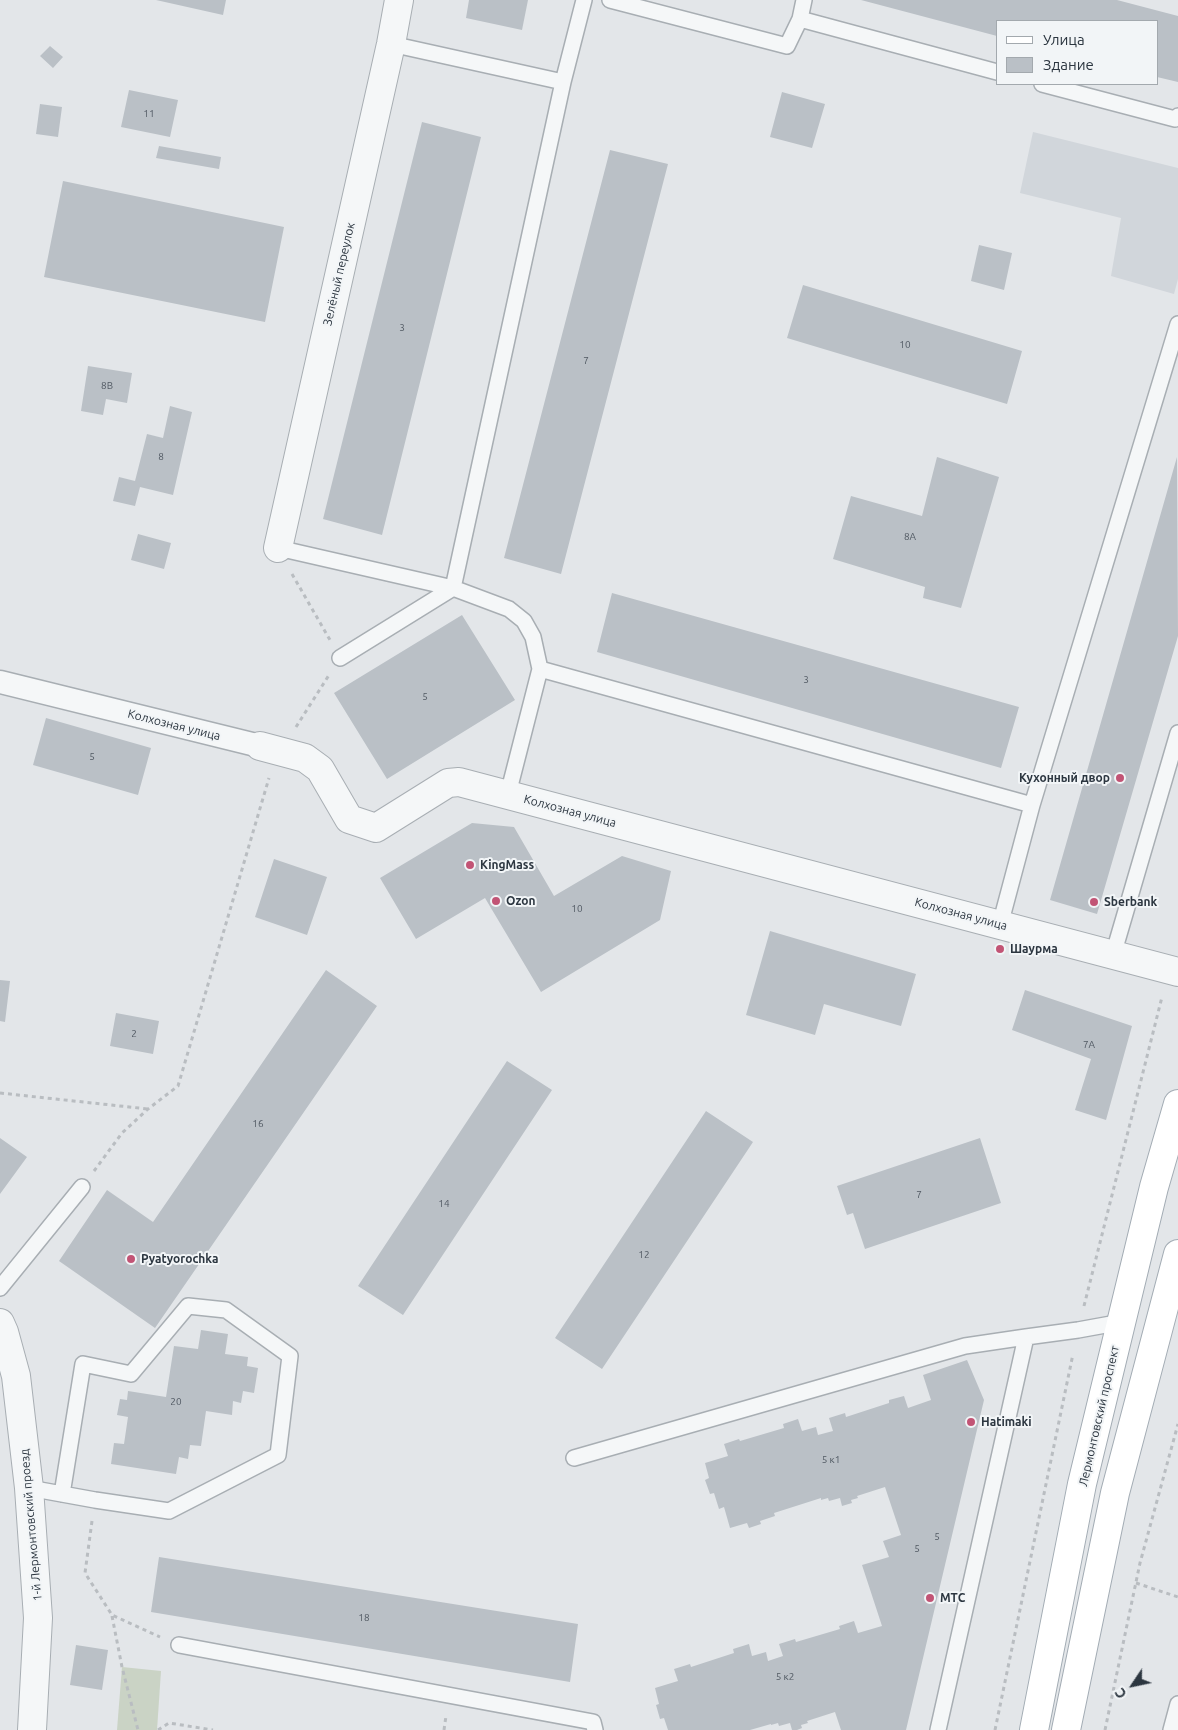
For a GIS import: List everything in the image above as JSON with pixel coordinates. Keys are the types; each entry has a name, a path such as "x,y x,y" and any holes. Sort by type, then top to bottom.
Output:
{"main road":[{"name":"Лермонтовский проспект","path":"1034,1730 1082,1484 1154,1187 1178,1104"},
{"path":"1066,1730 1115,1493 1178,1254"}],"street":[{"name":"Зелёный переулок","path":"278,548 391,44 399,0"},
{"name":"Колхозная улица","path":"0,682 268,747 305,758 320,769 349,819 376,828 448,783 459,782 1178,972"},
{"name":"1-й Лермонтовский проезд","path":"0,1323 16,1376 29,1488 38,1618 32,1730"}],"lane":[{"path":"340,658 453,588 563,82 584,0"},
{"path":"610,0 787,46 800,19 804,0"},
{"path":"800,19 996,72"},
{"path":"391,44 563,82"},
{"path":"1046,85 1177,119"},
{"path":"1000,925 1032,805 1178,324"},
{"path":"278,548 453,588 509,609 524,621 533,637 540,669 508,794"},
{"path":"540,669 1032,805"},
{"path":"1113,955 1178,733"},
{"path":"0,1288 82,1187"},
{"path":"29,1488 62,1494 95,1500 169,1511 278,1455 290,1356 226,1310 188,1306 131,1374 83,1364 62,1494"},
{"path":"574,1458 965,1346 1122,1322"},
{"path":"938,1730 1026,1337"},
{"path":"178,1645 593,1722 595,1730"},
{"path":"1172,1730 1178,1704"}],"path":[{"path":"82,1187 122,1133 148,1109 178,1086 268,747 300,722 340,658 278,548"},
{"path":"0,1093 148,1109"},
{"path":"1105,1730 1136,1583 1178,1424"},
{"path":"95,1500 85,1573 112,1615 122,1668 138,1730"},
{"path":"1136,1583 1178,1597"},
{"path":"112,1615 178,1645"},
{"path":"158,1730 169,1723 213,1730"}],"shaded area":[{"path":"1033,132 1178,168 1178,279 1174,294 1111,276 1121,218 1020,193"}],"green space":[{"path":"122,1667 161,1671 157,1730 117,1730"}],"building":[{"path":"156,0 226,0 223,15"},
{"path":"469,0 528,0 522,30 466,18"},
{"path":"861,0 1117,0 1178,16 1178,82 1158,77 1158,20 996,20 996,36"},
{"path":"50,46 63,57 53,68 40,56"},
{"path":"129,90 178,100 170,137 121,127"},
{"path":"782,92 825,104 812,148 770,137"},
{"path":"40,104 62,107 58,137 36,134"},
{"path":"422,122 481,137 382,535 323,519"},
{"path":"159,146 221,157 219,169 156,158"},
{"path":"610,150 668,164 561,574 504,558"},
{"path":"63,181 284,227 265,322 44,277"},
{"path":"979,245 1012,253 1004,290 971,281"},
{"path":"803,285 1022,351 1007,404 787,338"},
{"path":"88,366 132,373 127,403 106,399 103,415 81,411"},
{"path":"170,406 192,412 173,495 140,487 135,506 113,501 119,477 135,481 147,434 163,438"},
{"path":"937,457 999,477 961,608 923,598 925,587 833,559 851,496 922,516"},
{"path":"1177,457 1178,636 1097,914 1050,900"},
{"path":"138,534 171,543 164,569 131,560"},
{"path":"612,593 1019,707 1001,768 597,652"},
{"path":"462,615 515,700 387,779 334,693"},
{"path":"46,718 151,748 138,795 33,765"},
{"path":"472,823 514,827 554,896 622,856 671,871 660,920 541,992 485,898 416,939 380,878"},
{"path":"274,859 327,877 307,935 255,917"},
{"path":"770,931 916,974 901,1026 824,1004 815,1035 746,1015"},
{"path":"326,970 377,1006 155,1328 59,1261 107,1190 153,1222"},
{"path":"0,980 10,981 5,1022 0,1021"},
{"path":"1025,990 1132,1026 1106,1120 1075,1110 1091,1059 1012,1030"},
{"path":"116,1013 159,1021 153,1054 110,1046"},
{"path":"507,1061 552,1090 403,1315 358,1286"},
{"path":"706,1111 753,1142 602,1369 555,1338"},
{"path":"0,1138 27,1157 0,1194"},
{"path":"980,1138 1001,1203 865,1249 853,1213 847,1215 837,1186"},
{"path":"201,1330 228,1334 225,1354 248,1357 247,1366 258,1368 254,1393 243,1391 241,1403 233,1401 232,1415 206,1411 201,1446 190,1445 188,1459 179,1457 176,1474 111,1464 114,1443 124,1444 128,1417 117,1415 120,1399 127,1400 128,1391 166,1397 174,1346 198,1349"},
{"path":"967,1360 984,1400 906,1730 841,1730 835,1712 807,1721 808,1723 801,1725 802,1728 797,1730 792,1730 790,1723 779,1726 778,1723 750,1730 668,1730 664,1718 660,1719 656,1705 659,1704 655,1688 678,1681 674,1669 690,1664 691,1667 734,1653 733,1649 749,1644 752,1656 766,1652 768,1661 783,1656 779,1644 795,1639 796,1642 840,1629 839,1626 854,1621 858,1633 882,1626 862,1565 889,1557 883,1541 901,1535 885,1487 857,1496 858,1498 851,1500 852,1503 842,1506 840,1498 829,1501 828,1498 821,1500 821,1498 774,1513 775,1516 760,1521 761,1524 749,1528 747,1523 730,1528 724,1507 719,1509 714,1493 710,1494 705,1480 709,1478 705,1463 728,1456 724,1444 784,1428 783,1424 798,1419 802,1431 816,1427 818,1435 833,1431 829,1418 845,1413 846,1417 904,1396 908,1408 931,1400 923,1375"},
{"path":"159,1557 578,1624 570,1682 151,1612"},
{"path":"76,1645 108,1650 102,1690 70,1685"}],"place":[{"name":"Кухонный двор","path":"1120,778"},
{"name":"KingMass","path":"470,865"},
{"name":"Ozon","path":"496,901"},
{"name":"Sberbank","path":"1094,902"},
{"name":"Шаурма","path":"1000,949"},
{"name":"Pyatyorochka","path":"131,1259"},
{"name":"Hatimaki","path":"971,1422"},
{"name":"МТС","path":"930,1598"}]}
